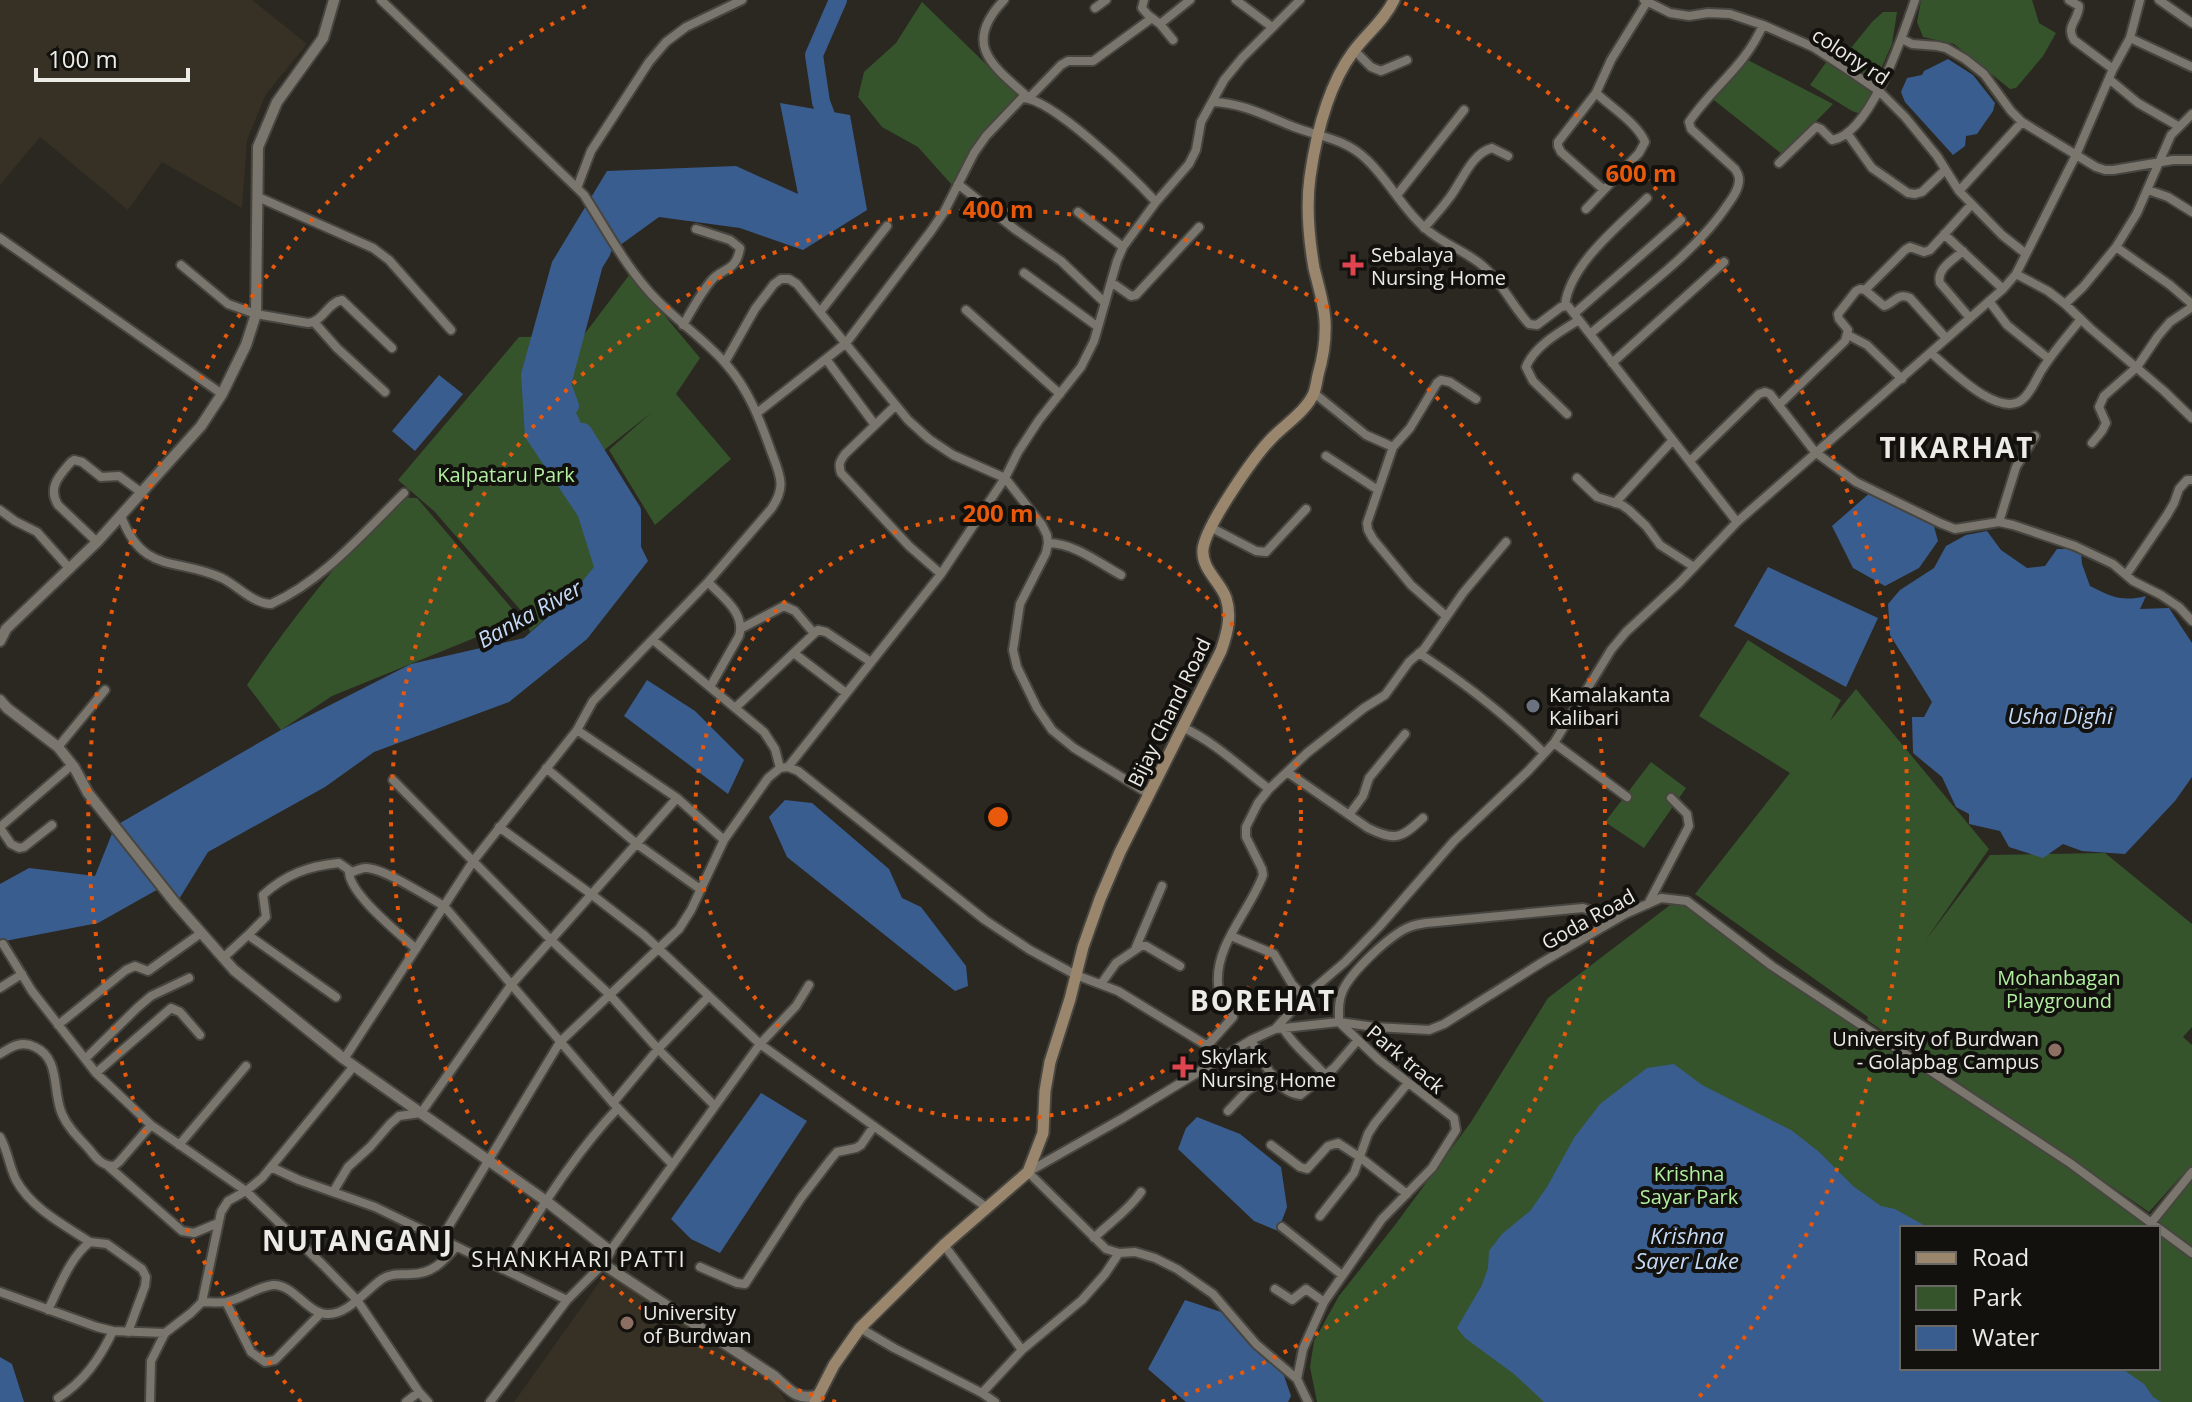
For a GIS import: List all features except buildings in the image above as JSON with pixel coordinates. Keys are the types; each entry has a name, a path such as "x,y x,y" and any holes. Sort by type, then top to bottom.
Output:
{"main road":[{"name":"Bijay Chand Road","path":"816,1399 834,1365 860,1328 944,1245 1028,1172 1037,1153 1043,1133 1050,1062 1100,899 1227,633 1229,616 1226,597 1205,564 1203,549 1212,528 1256,455 1304,408 1314,393 1325,341 1325,323 1308,218 1309,181 1318,135 1335,84 1354,50 1383,19 1394,0"}],"street":[{"path":"0,641 6,629 97,542 142,493 201,426 222,394 246,345 256,314 258,147 277,102 323,38 334,0"},
{"path":"344,1059 474,860 577,730 593,701 708,582 779,498 782,487 757,413 743,385 725,362 642,284 580,192 381,0"},
{"path":"580,192 591,151 649,62 666,42 686,27 742,0"},
{"path":"1004,0 984,29 982,42 992,66 1029,98 1109,155 1156,202"},
{"path":"1095,8 1106,0"},
{"path":"1144,0 1142,8 1173,40"},
{"path":"757,413 846,343 944,212 986,136 1016,103 1022,98 1029,98 1061,65 1068,61 1093,61 1190,0"},
{"path":"1236,0 1272,27"},
{"path":"441,1239 560,1042 679,929 724,840 768,778 784,767 941,574 1005,478 1018,452 1081,367 1098,327 1123,247 1189,164 1196,150 1201,122 1224,80 1300,0"},
{"path":"1779,163 1816,127 1832,140 1847,133 1879,91 1915,0"},
{"path":"2069,0 2079,6 2079,12 2070,26 2070,34 2113,69"},
{"path":"1326,1076 1279,1028 1304,997 1371,936 1454,841 1554,743 1611,650 1641,616 1737,522 1902,379 2016,274 2130,38 2140,0"},
{"path":"2159,0 2192,23"},
{"path":"1604,190 1558,146 1561,137 1596,93 1611,60 1646,1"},
{"name":"colony rd","path":"1646,1 1670,13 1689,16 1730,14 1813,47 1879,91 1923,137 1971,205 2026,254"},
{"path":"1590,334 1701,238 1736,193 1739,175 1691,129 1689,122 1742,61 1763,25"},
{"path":"2130,38 2192,67"},
{"path":"1902,39 1912,44 1937,46 1965,59 1984,74 2022,122 2105,170 2192,160"},
{"path":"1354,50 1371,67 1381,71 1407,60"},
{"path":"2109,79 2138,103 2178,126"},
{"path":"1586,209 1639,153 1645,142 1636,129 1596,93"},
{"path":"1212,102 1240,105 1356,150 1368,160 1424,228 1483,266 1529,324 1537,325 1565,305 1570,286 1586,261 1647,198"},
{"path":"1397,195 1464,110"},
{"path":"2065,304 2116,247 2137,213 2171,135 2192,114"},
{"path":"1959,191 2022,122"},
{"path":"1847,133 1872,168 1908,193 1922,192 1945,170"},
{"path":"1424,228 1484,150 1492,148 1508,156"},
{"path":"958,184 1061,261 1105,303"},
{"path":"2148,190 2160,192 2192,212"},
{"path":"258,197 373,248 389,260 451,330"},
{"path":"1865,290 1905,250 1910,247 1924,252 1930,250 1971,205"},
{"path":"1078,212 1123,247"},
{"path":"1567,414 1533,381 1526,367 1528,361 1681,220"},
{"path":"820,312 887,226"},
{"path":"1111,282 1131,296 1136,295 1199,227"},
{"path":"683,325 712,280 731,267 740,248 730,240 696,229"},
{"path":"1944,234 2003,289"},
{"path":"0,238 222,394"},
{"path":"2092,443 2105,427 2105,417 2099,407 2104,396 2137,367 2170,322 2192,306 2170,285 2116,247"},
{"path":"1963,251 1941,271 1938,278 1970,318"},
{"path":"1612,363 1724,262"},
{"path":"181,265 228,304 256,314 308,323 314,322 335,301 342,300 392,348"},
{"path":"1024,273 1098,327"},
{"path":"2016,274 2065,304 2192,418"},
{"path":"725,362 755,309 774,284 781,279 789,279 797,284 895,406 929,439 953,455 1005,478 1042,525 1048,543 1020,604 1013,650 1017,667 1037,708 1052,730 1074,748 1149,794"},
{"path":"1780,404 1845,341 1848,330 1838,314 1860,289 1884,306 1899,296 1910,298 1946,338"},
{"path":"1989,301 2007,325 2049,359"},
{"path":"1565,305 1577,316 1737,522"},
{"path":"966,310 1060,394"},
{"path":"1931,353 1980,395 2012,405 2032,390 2041,369 2081,319"},
{"path":"314,322 385,392"},
{"path":"1848,335 1867,345 1902,379"},
{"path":"826,359 875,425"},
{"path":"1446,616 1411,585 1368,530 1367,523 1393,447 1410,428 1441,380 1450,382 1476,399"},
{"path":"1690,461 1759,394 1765,392 1780,404 1815,452 1856,482 1955,529 1999,522 2075,546 2113,564 2179,607 2192,621"},
{"path":"1314,393 1366,435 1393,447"},
{"path":"895,406 840,460 839,466 841,473 900,537 941,574"},
{"path":"1999,522 2016,467 2035,436"},
{"path":"1615,503 1672,441"},
{"path":"1326,456 1378,490"},
{"path":"97,542 54,499 54,485 71,462 78,460 101,477 119,476 142,493"},
{"path":"1577,478 1597,497 1622,505 1639,519 1660,545 1694,567"},
{"path":"2126,575 2174,503 2179,489 2187,480 2192,480"},
{"path":"121,516 128,534 139,548 158,560 222,578 257,601 271,604 305,585 325,569 404,493"},
{"path":"1212,528 1256,551 1266,552 1306,509"},
{"path":"0,510 37,532 70,569"},
{"path":"1207,1046 1233,1017 1232,1009 1218,990 1219,971 1231,936 1263,875 1246,837 1250,816 1269,789 1287,772 1350,718 1385,695 1506,542"},
{"path":"1048,543 1078,551 1121,575"},
{"path":"708,582 737,613 742,628 710,687"},
{"path":"742,628 784,606 795,611 813,632"},
{"path":"735,708 795,654 813,632 823,630 871,662"},
{"path":"653,640 764,732 784,767 798,771 985,920 1076,975 1118,991 1224,1056"},
{"path":"1419,653 1477,692 1544,753"},
{"path":"795,654 846,693"},
{"path":"58,747 105,690"},
{"path":"0,700 58,747 88,793 176,904 223,958 259,992 344,1059 546,1201 610,1251"},
{"path":"1182,727 1211,742 1269,789"},
{"path":"577,730 677,798 724,840"},
{"path":"1349,815 1363,796 1369,778 1405,734"},
{"path":"1554,743 1627,797"},
{"path":"52,825 19,848 11,844 0,828 72,765"},
{"path":"546,768 637,844 700,889"},
{"path":"1287,772 1368,828 1391,837 1409,831 1423,818"},
{"path":"393,780 551,940 610,995 715,1106"},
{"path":"333,1192 348,1167 390,1124 399,1116 421,1113 511,985 677,798"},
{"path":"1648,904 1689,826 1687,814 1671,798"},
{"path":"499,827 658,948 760,1044 986,1207"},
{"path":"223,958 266,917 263,895 288,876 313,866 339,863 349,871 349,878 357,892 416,949"},
{"path":"349,871 373,869 444,906 560,1042 672,1164"},
{"path":"1101,984 1116,963 1136,947 1162,886"},
{"name":"Goda Road","path":"1028,1172 1251,1040 1279,1028 1339,1022 1429,1030 1444,1024 1617,919 1661,898 1687,901 1772,966 2070,1163 2155,1226"},
{"path":"1339,1022 1339,1002 1352,976 1397,933 1410,926 1570,908 1596,911 1617,919"},
{"path":"58,1025 126,970 135,966 148,971 201,933"},
{"path":"248,935 336,997"},
{"path":"1231,936 1274,954 1292,984 1304,997"},
{"path":"3,944 58,1025 96,1073 151,1125 246,1191 357,1300 428,1402"},
{"path":"1136,947 1146,946 1180,966"},
{"path":"0,988 22,974"},
{"path":"85,1059 151,996 189,978"},
{"path":"490,1402 567,1300 603,1264 760,1044 790,1013 809,985"},
{"path":"502,1269 594,1133 658,1049 709,996"},
{"path":"96,1073 171,1008 180,1012 200,1035"},
{"name":"Park track","path":"1339,1022 1408,1083 1454,1118 1456,1130 1432,1168 1407,1194"},
{"path":"1251,1040 1280,1085 1294,1095 1305,1093 1326,1076 1358,1040"},
{"path":"1,1051 23,1043 36,1047 47,1056 60,1112 70,1129 98,1159 182,1231 194,1233 218,1223"},
{"path":"179,1145 246,1066"},
{"path":"152,1400 151,1361 165,1333 202,1302 221,1212 228,1201 262,1178 354,1066"},
{"path":"1228,1111 1247,1091 1272,1074"},
{"path":"1320,1216 1354,1173 1375,1123 1408,1083"},
{"path":"108,1166 119,1162 151,1125"},
{"path":"700,1267 745,1284 801,1198 831,1159 837,1152 861,1145 874,1126"},
{"path":"0,1137 17,1183 43,1211 90,1242 107,1244 142,1269 146,1277 145,1286 128,1332"},
{"path":"1271,1145 1304,1169 1310,1167 1333,1143 1343,1144 1407,1194 1382,1219 1324,1302 1303,1349 1297,1379"},
{"path":"271,1167 375,1207 567,1300"},
{"path":"1028,1172 1106,1249 1155,1258 1213,1294 1256,1344 1297,1379 1308,1402"},
{"path":"2151,1223 2192,1172"},
{"path":"1094,1238 1128,1209 1141,1192"},
{"path":"1282,1227 1342,1275"},
{"name":"Goda Road","path":"2160,1230 2192,1253"},
{"path":"48,1310 77,1256 90,1242"},
{"path":"944,1245 1022,1350"},
{"path":"202,1302 226,1302 264,1287 279,1286 321,1313 336,1312 390,1274 433,1270 456,1247"},
{"path":"982,1393 1022,1350 1096,1286 1119,1253"},
{"path":"603,1264 774,1376 790,1393 805,1399 816,1399"},
{"path":"1275,1289 1292,1300 1306,1289 1324,1302"},
{"path":"0,1292 113,1331 165,1333"},
{"path":"226,1302 251,1352 270,1363 321,1313"},
{"path":"860,1328 995,1402"},
{"path":"58,1398 83,1379 113,1331"},
{"path":"406,1402 419,1392"}],"shaded area":[{"path":"0,0 252,0 307,44 266,94 247,140 242,208 162,162 128,210 40,137 0,185"},
{"name":"University of Burdwan","path":"606,1273 759,1372 777,1387 786,1402 514,1402"}],"green space":[{"path":"1921,0 2032,0 2039,23 2056,33 2043,56 2016,88 2010,89 1954,44 1923,37 1917,22"},
{"path":"922,2 1019,96 952,185 918,147 882,127 858,97 864,72 896,43"},
{"path":"1883,12 1897,12 1892,44 1877,78 1868,76 1842,59"},
{"path":"1742,57 1833,104 1783,155 1705,93"},
{"path":"1827,61 1841,65 1877,91 1861,114 1810,85"},
{"name":"Kalpataru Park","path":"630,274 700,358 676,394 731,459 655,525 609,450 652,412 583,467 606,555 587,582 530,632 524,614 434,511 398,480 519,337 583,336"},
{"path":"394,497 417,498 521,619 332,696 281,730 247,685 299,612"},
{"name":"Mohanbagan Playground","path":"1748,640 1841,700 1830,721 1856,689 1989,849 1925,941 1990,855 2105,853 2192,924 2192,1027 2183,1037 2192,1045 2192,1251 2148,1219 2183,1174 2149,1212 1867,1020 1868,1017 1695,894 1790,773 1699,716"},
{"path":"1651,762 1686,788 1644,848 1605,822"},
{"name":"Krishna Sayar Park","path":"1678,899 2152,1226 1900,1226 1900,1370 2160,1370 2160,1231 2192,1253 2192,1402 1317,1402 1310,1367 1314,1341 1339,1296 1471,1122 1548,998"}],"water":[{"path":"1948,59 1973,75 1995,103 1977,134 1966,136 1965,146 1953,155 1905,102 1901,92 1907,78 1922,75"},
{"path":"780,103 850,115 867,210 803,250 740,228 659,217 594,264 562,384 648,561 587,639 509,702 374,752 325,787 208,852 176,904 162,887 98,923 0,942 0,884 29,868 95,876 115,826 281,730 411,664 524,638 568,599 594,567 578,516 525,437 521,374 552,262 607,171 736,166 798,194"},
{"path":"439,375 463,394 415,451 392,431"},
{"path":"1872,491 1933,523 1938,541 1919,568 1885,586 1853,568 1832,526"},
{"name":"Usha Dighi","path":"1987,531 2001,550 2027,568 2045,566 2057,549 2072,549 2081,554 2090,586 2117,597 2130,599 2146,596 2140,609 2169,608 2192,643 2192,777 2175,801 2125,854 2082,851 2063,844 2043,858 2009,847 2000,831 1969,824 1969,814 1956,807 1942,777 1913,753 1912,717 1924,717 1932,702 1890,635 1888,604 1900,590 1934,568 1946,546 1966,535"},
{"path":"1768,567 1878,618 1846,687 1734,626"},
{"path":"647,680 695,711 744,760 728,794 624,716"},
{"path":"785,800 812,803 889,869 902,898 921,907 966,966 968,986 955,991 787,857 769,817"},
{"name":"Krishna Sayer Lake","path":"1674,1064 1702,1085 1791,1130 1818,1151 1853,1186 1881,1206 1895,1209 1925,1226 1900,1226 1900,1370 2124,1370 2144,1384 2161,1402 1544,1402 1514,1374 1465,1338 1457,1328 1482,1285 1488,1268 1489,1251 1502,1234 1530,1211 1574,1138 1600,1104 1647,1068"},
{"path":"761,1093 807,1121 720,1253 691,1239 671,1219"},
{"path":"1197,1117 1240,1134 1281,1167 1287,1207 1278,1231 1254,1221 1178,1149 1186,1128"},
{"path":"1185,1300 1224,1313 1280,1364 1291,1396 1288,1402 1186,1402 1148,1369"},
{"path":"0,1357 12,1364 24,1402 0,1402"}],"waterway":[{"name":"Banka River","path":"833,134 821,102 814,55 838,0"},
{"name":"Banka River","path":"570,406 562,384 594,264 602,251"},
{"name":"Banka River","path":"583,432 632,511 632,552"}],"place":[{"name":"Sebalaya Nursing Home","path":"1353,265"},
{"name":"Kamalakanta Kalibari","path":"1533,706"},
{"name":"University of Burdwan - Golapbag Campus","path":"2055,1050"},
{"name":"Skylark Nursing Home","path":"1183,1067"},
{"name":"University of Burdwan","path":"627,1323"}],"district":[{"name":"TIKARHAT","path":"1957,447"},
{"name":"BOREHAT","path":"1263,1000"},
{"name":"NUTANGANJ","path":"358,1240"},
{"name":"SHANKHARI PATTI","path":"579,1258"}]}
